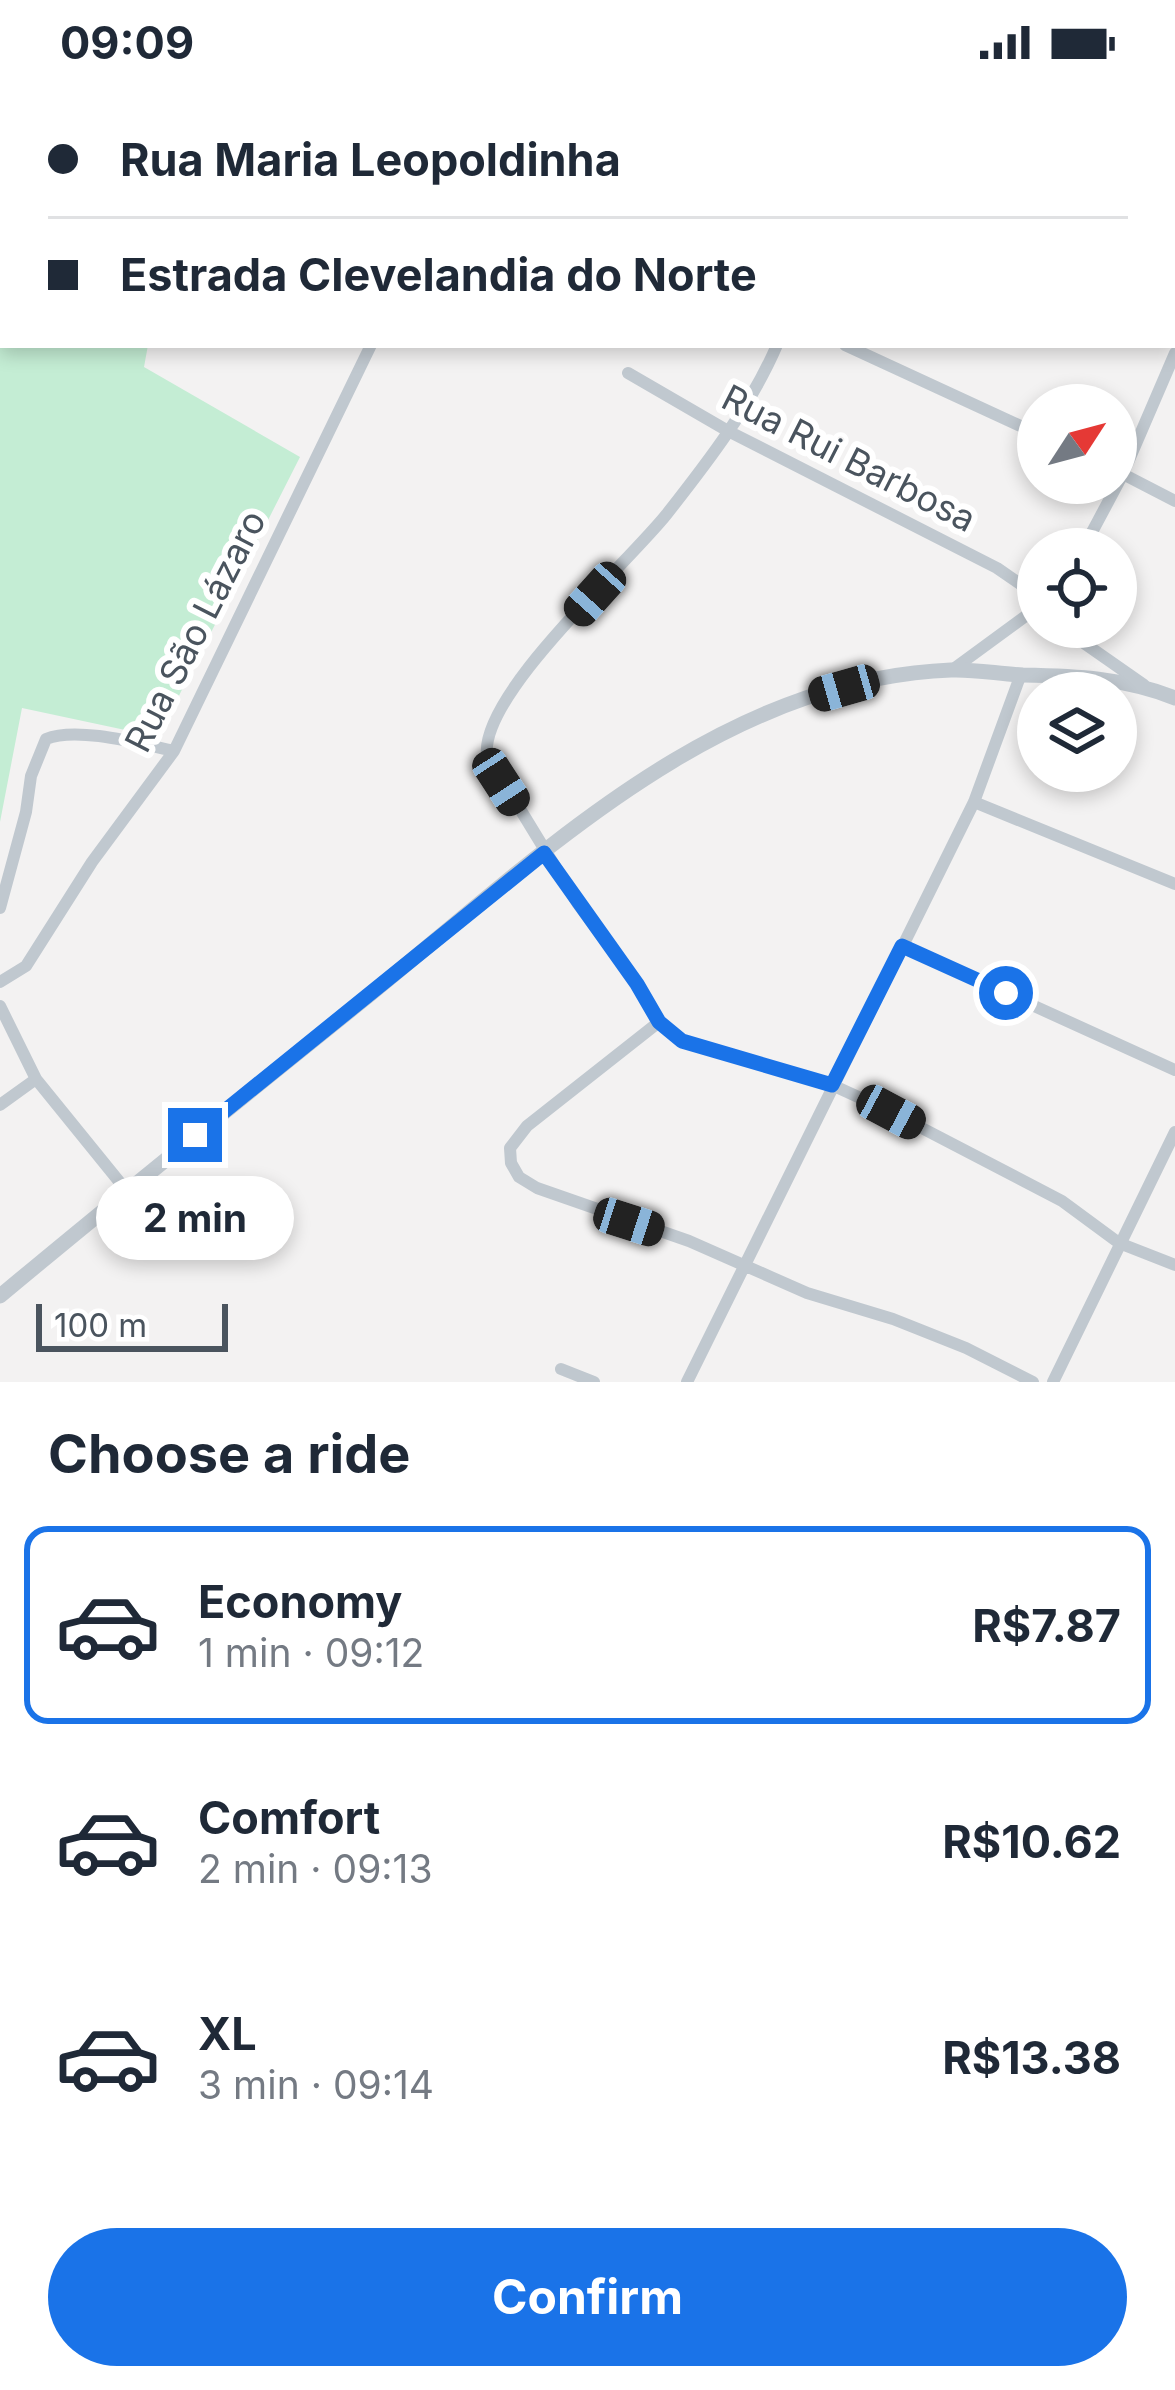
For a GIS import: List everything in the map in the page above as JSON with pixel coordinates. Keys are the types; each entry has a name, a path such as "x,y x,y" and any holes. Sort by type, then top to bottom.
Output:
{"street":[{"name":"Rua São Lázaro","path":"0,982 26,965 92,862 174,752 370,348"},
{"path":"776,348 728,431 668,513 509,693 487,736 487,755 544,853 659,1022 682,1041 832,1085 1062,1201 1119,1243 1175,1265"},
{"path":"852,348 1017,424"},
{"path":"1137,435 1175,353"},
{"name":"Rua Rui Barbosa","path":"628,373 728,431 998,568 1017,586"},
{"path":"1137,481 1175,500"},
{"path":"952,670 1017,621"},
{"path":"1091,648 1145,686"},
{"path":"0,1296 544,853 674,758 774,709 844,688 952,670 1017,674"},
{"path":"687,1382 974,802 1017,685"},
{"path":"1137,685 1175,698"},
{"path":"0,908 31,776 46,740 56,735 97,737 174,752"},
{"path":"974,802 1175,884"},
{"path":"902,946 1175,1070"},
{"path":"0,1006 36,1079 127,1190"},
{"path":"659,1022 527,1126 510,1148 519,1177 537,1189 689,1241 741,1267 929,1334 1033,1382"},
{"path":"0,1105 36,1079"},
{"path":"1053,1382 1175,1132"},
{"path":"561,1369 594,1382"}],"green space":[{"path":"0,348 147,348 144,367 300,457 158,737 22,708 0,822"}],"route":[{"path":"195,1135 544,853 659,1022 682,1041 713,1053 832,1085 902,946 1006,993"}]}
